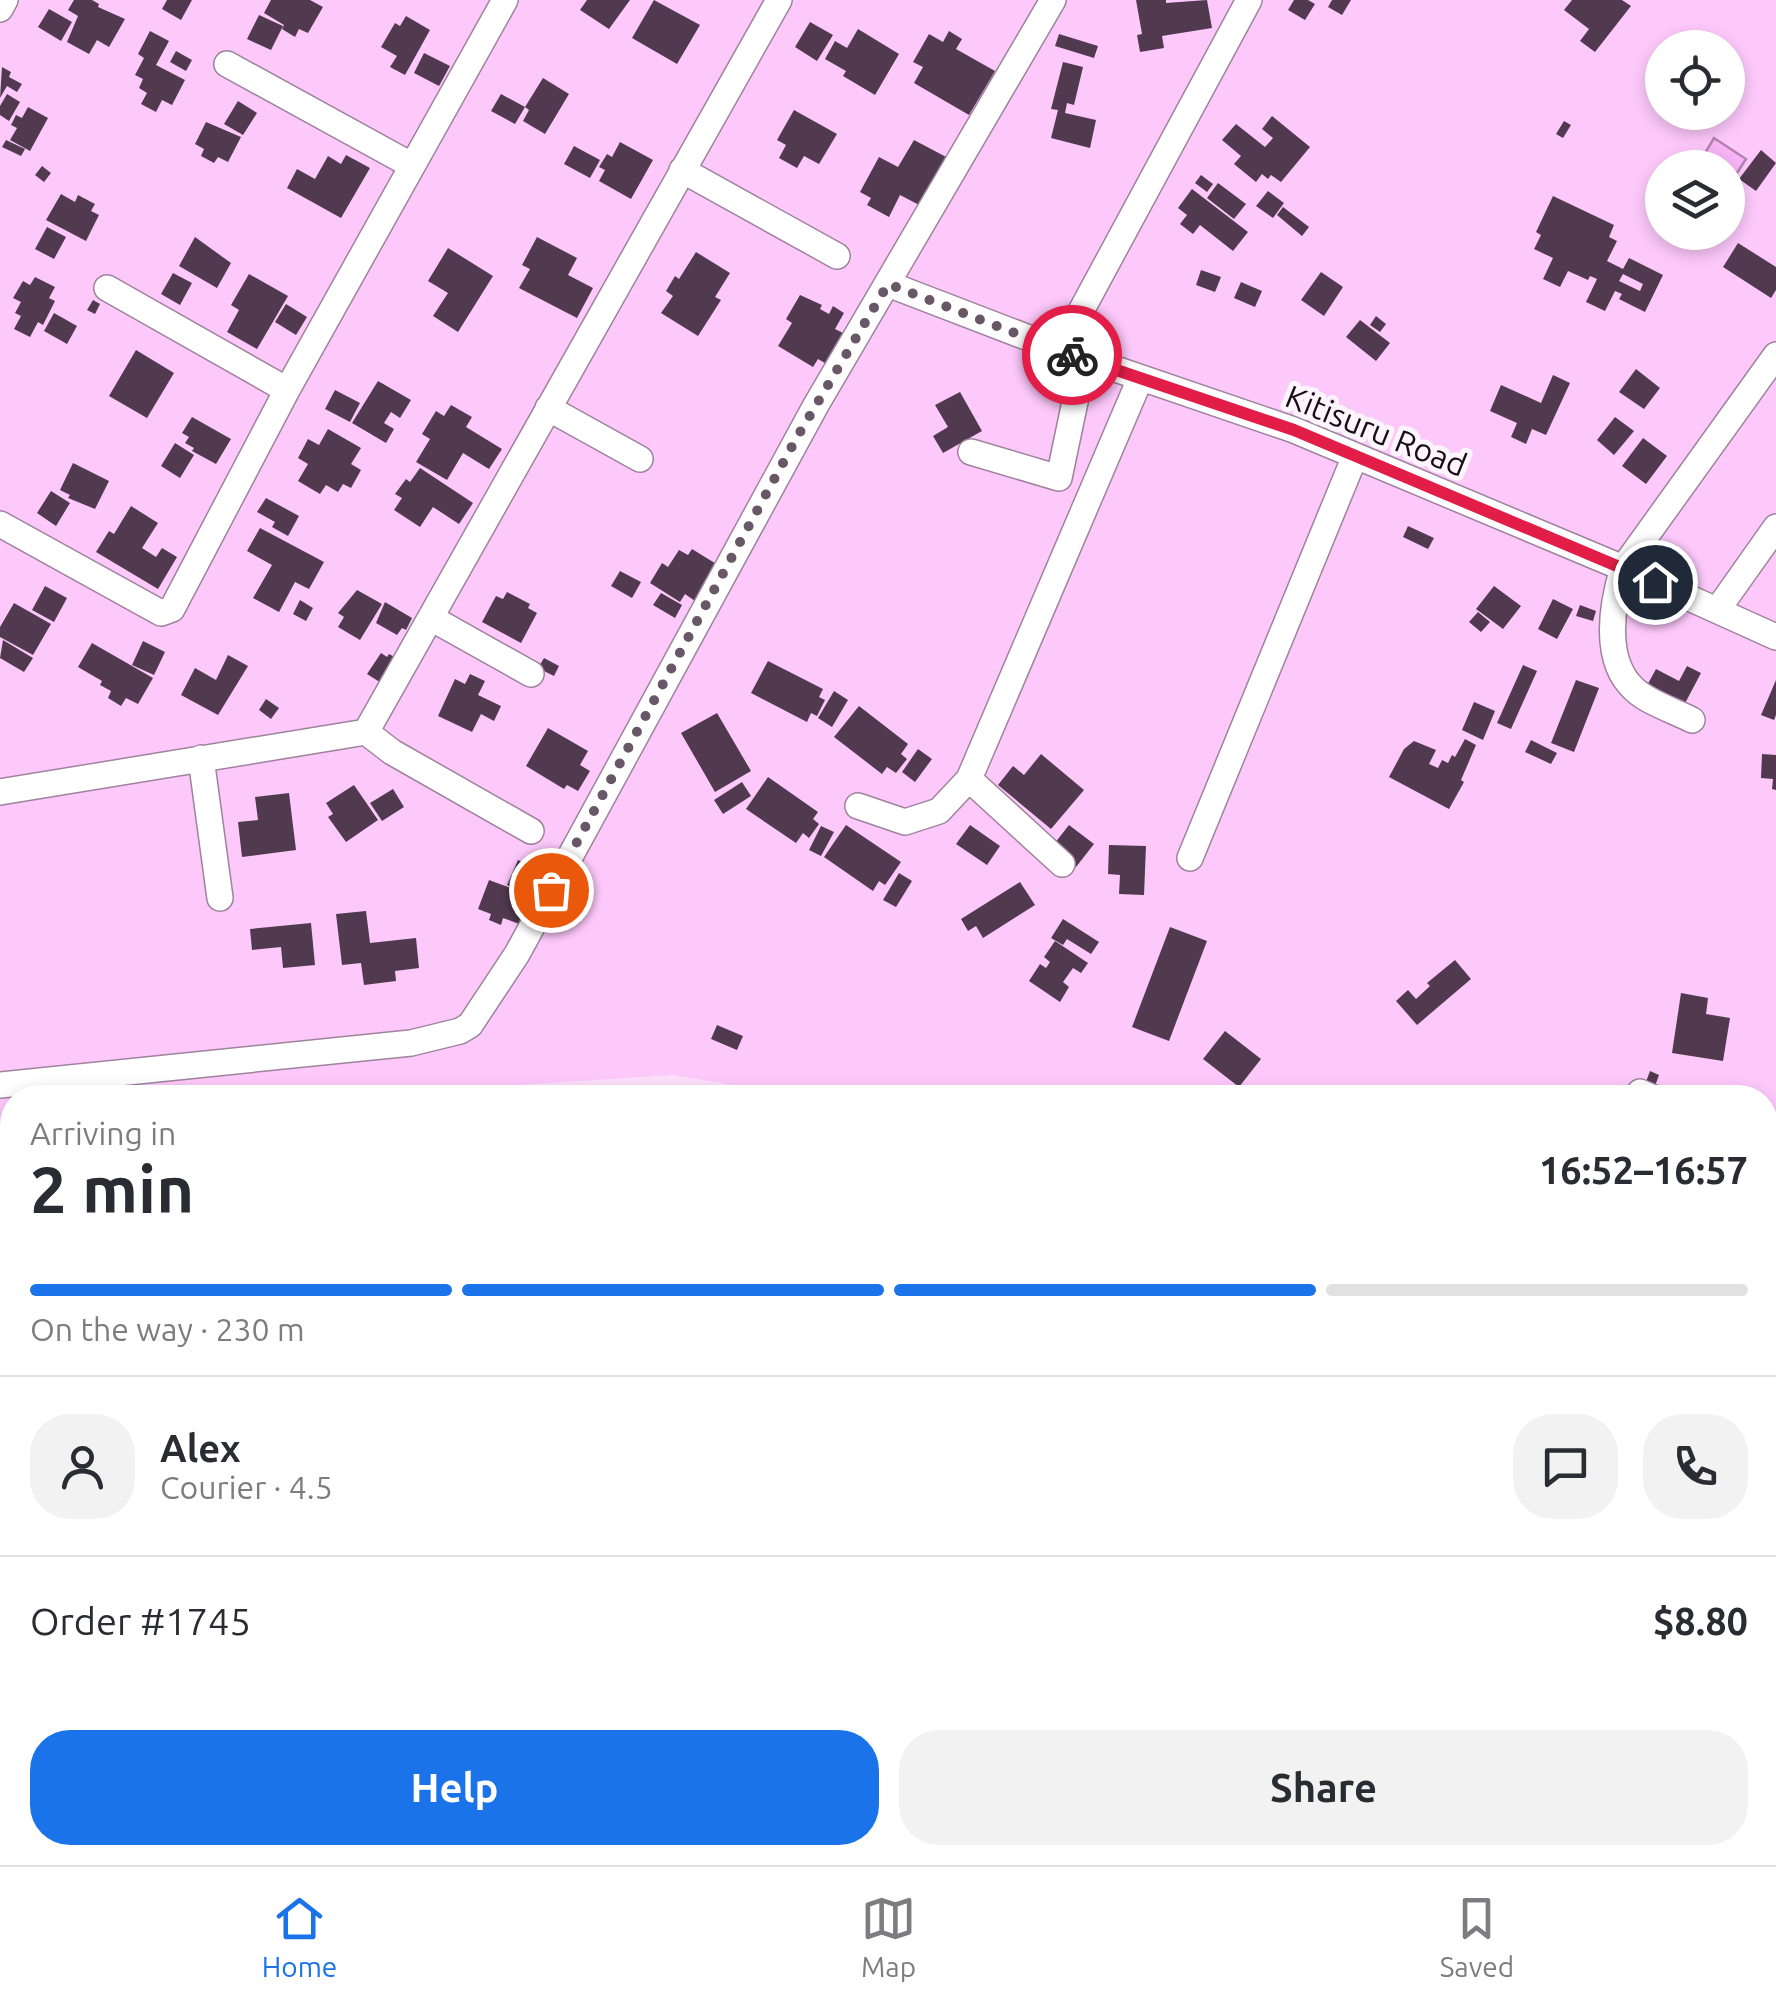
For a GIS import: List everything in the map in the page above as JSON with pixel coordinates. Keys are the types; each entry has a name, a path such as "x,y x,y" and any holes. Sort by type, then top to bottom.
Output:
{"street":[{"path":"0,9 5,0"},
{"path":"0,524 161,612 172,609 287,390 504,0"},
{"path":"366,732 779,0"},
{"path":"10,1085 411,1043 470,1025 517,954 796,439 1053,0"},
{"path":"971,452 1059,478 1072,355 1250,0"},
{"path":"228,64 411,164"},
{"path":"682,170 838,256"},
{"name":"Kitisuru Road","path":"888,284 1072,355 1294,430 1623,568 1776,637"},
{"path":"107,288 287,390"},
{"path":"1692,720 1635,690 1621,672 1612,602 1623,568 1776,355"},
{"path":"858,806 905,822 939,810 969,779 1140,379"},
{"path":"548,408 640,460"},
{"path":"1190,858 1355,456"},
{"path":"1718,609 1776,527"},
{"path":"431,618 531,674"},
{"path":"0,792 366,732 392,752 531,831"},
{"path":"201,758 220,898"},
{"path":"969,779 1062,864"}],"shaded area":[{"path":"0,0 1776,0 1776,1085 733,1085 673,1075 517,1085 0,1085"},
{"path":"1714,138 1732,150 1707,150"}],"building":[{"path":"74,0 92,0 98,7 125,19 109,47 97,40 89,54 67,42 78,16 68,10"},
{"path":"167,0 192,0 181,20 162,9"},
{"path":"271,0 310,0 323,7 308,33 299,29 295,37 264,13"},
{"path":"587,0 630,0 609,29 580,10"},
{"path":"654,0 700,25 677,64 632,38"},
{"path":"1136,0 1207,0 1212,28 1162,36 1164,48 1140,52 1137,35 1142,34"},
{"path":"1294,0 1315,4 1305,20 1288,10"},
{"path":"1332,0 1351,0 1342,15 1328,7"},
{"path":"1572,0 1622,0 1631,6 1595,52 1580,41 1589,29 1564,10"},
{"path":"49,9 72,22 61,41 38,27"},
{"path":"259,15 283,26 271,50 247,39"},
{"path":"406,16 430,30 405,75 390,67 397,56 381,47 395,23 400,26"},
{"path":"810,22 833,35 817,61 795,47"},
{"path":"858,29 899,54 875,95 843,76 846,71 825,59 835,41 847,48"},
{"path":"150,31 169,41 156,65 185,80 172,105 162,100 156,112 141,104 147,93 139,88 143,79 135,75 144,58 138,54"},
{"path":"949,31 962,39 956,49 995,71 969,115 914,83 923,67 913,62 929,34 943,42"},
{"path":"1059,34 1098,46 1094,58 1055,46"},
{"path":"176,51 192,60 186,71 170,62"},
{"path":"424,53 450,66 439,86 414,73"},
{"path":"1063,62 1083,67 1074,105 1067,103 1065,113 1096,120 1090,148 1051,138 1058,110 1051,109"},
{"path":"2,67 11,72 9,77 22,84 17,92 7,86 0,98"},
{"path":"543,78 569,94 545,134 523,121 529,110 525,107"},
{"path":"7,94 20,102 9,121 0,115"},
{"path":"501,94 525,107 515,124 491,111"},
{"path":"238,101 257,113 243,135 224,124"},
{"path":"28,107 48,118 30,151 10,140 17,128 11,125 16,115 22,118"},
{"path":"794,110 837,134 819,164 804,156 797,168 779,158 786,145 777,140"},
{"path":"1272,116 1310,147 1281,182 1262,174 1256,182 1234,164 1241,156 1222,140 1236,124 1265,147 1273,138 1262,129"},
{"path":"1564,121 1571,125 1563,138 1556,134"},
{"path":"206,122 241,137 228,162 218,157 214,163 201,156 204,149 195,144"},
{"path":"6,140 25,149 21,156 2,147"},
{"path":"914,140 950,159 923,207 900,195 889,217 867,205 871,198 860,192 879,157 898,167"},
{"path":"620,142 653,160 631,199 599,181 605,170 599,167 607,154 612,157"},
{"path":"574,146 600,160 590,178 564,164"},
{"path":"1761,150 1776,163 1756,191 1745,183 1745,171"},
{"path":"346,155 370,168 341,218 287,188 297,169 315,179 328,156 341,164"},
{"path":"42,166 51,173 44,182 35,175"},
{"path":"1201,175 1213,184 1207,192 1195,183"},
{"path":"1218,183 1246,204 1234,219 1207,198"},
{"path":"1192,189 1248,232 1233,251 1200,225 1193,234 1180,224 1187,215 1178,208"},
{"path":"1268,191 1284,203 1273,218 1256,206"},
{"path":"61,194 75,202 78,195 95,204 91,211 99,215 86,241 46,220"},
{"path":"1553,196 1614,225 1609,237 1617,241 1607,261 1623,269 1629,258 1663,275 1645,312 1619,299 1622,294 1615,291 1605,311 1586,302 1597,279 1590,276 1588,280 1568,271 1560,287 1543,279 1553,258 1534,249 1541,235 1536,232","holes":["1623,274 1643,284 1640,291 1619,281"]},
{"path":"1283,207 1309,227 1302,236 1277,215"},
{"path":"47,227 66,237 54,259 35,249"},
{"path":"195,237 231,263 217,288 179,266"},
{"path":"537,237 577,258 568,275 593,288 577,318 519,288 530,269 522,265"},
{"path":"1745,247 1776,267 1776,290 1771,298 1723,267 1734,250"},
{"path":"448,248 493,276 458,332 433,316 448,293 428,281"},
{"path":"696,252 730,273 715,297 721,300 698,336 661,313 673,296 666,291"},
{"path":"1201,270 1221,277 1215,292 1196,285"},
{"path":"1321,272 1343,287 1324,316 1301,300"},
{"path":"173,273 192,283 180,305 161,294"},
{"path":"249,274 288,296 257,349 227,332 239,310 231,305"},
{"path":"35,277 55,287 49,298 55,301 43,325 38,322 30,337 14,329 21,316 15,313 21,302 13,298 23,281 30,285"},
{"path":"1241,282 1262,291 1255,307 1234,298"},
{"path":"800,295 822,305 820,309 829,314 833,306 844,313 835,329 843,333 834,348 840,351 830,366 818,359 813,367 778,346 792,323 786,319"},
{"path":"93,300 100,304 95,314 87,310"},
{"path":"286,304 307,317 296,335 275,322"},
{"path":"54,313 77,326 67,344 44,331"},
{"path":"1376,316 1386,324 1380,332 1370,325"},
{"path":"1360,320 1390,343 1376,361 1346,337"},
{"path":"136,350 174,373 147,418 109,396"},
{"path":"1636,369 1660,388 1644,409 1619,392"},
{"path":"1553,375 1570,383 1546,435 1532,429 1526,444 1511,437 1517,423 1490,411 1501,385 1541,403"},
{"path":"378,381 411,400 400,418 391,412 384,423 394,429 386,443 352,423"},
{"path":"335,390 360,403 350,422 325,409"},
{"path":"960,392 982,431 943,453 933,436 948,427 935,405"},
{"path":"451,405 472,417 466,427 502,449 489,469 463,453 447,480 416,462 430,439 422,434 436,411 444,416"},
{"path":"192,417 231,439 216,464 185,443 189,437 182,433"},
{"path":"1615,417 1634,431 1614,455 1597,440"},
{"path":"328,429 361,448 351,464 361,470 351,488 343,484 338,492 326,485 320,494 298,481 308,464 298,458 308,439 319,445"},
{"path":"1643,438 1667,456 1646,484 1622,466"},
{"path":"175,443 194,455 180,478 161,466"},
{"path":"73,463 109,481 95,509 68,498 70,495 60,490"},
{"path":"420,468 473,503 459,524 433,507 420,527 394,510 402,498 395,494"},
{"path":"51,491 70,503 56,526 37,513"},
{"path":"266,498 299,516 288,536 272,527 275,522 257,512"},
{"path":"131,506 158,523 142,548 156,557 162,548 177,557 158,589 96,552 109,531 114,534"},
{"path":"1408,526 1434,538 1428,549 1403,537"},
{"path":"260,528 324,562 309,589 295,582 279,612 253,598 272,565 247,551"},
{"path":"692,549 718,565 695,601 685,594 680,602 650,583 662,563 668,567 679,550 688,555"},
{"path":"620,571 641,582 632,598 611,586"},
{"path":"45,586 67,598 54,622 32,610"},
{"path":"1494,586 1521,606 1503,629 1476,609"},
{"path":"357,590 382,604 360,640 338,627 344,617 338,613"},
{"path":"507,592 530,604 528,608 537,613 521,643 482,622 496,596 503,599"},
{"path":"661,593 682,605 675,618 653,605"},
{"path":"1553,599 1573,609 1557,639 1538,629"},
{"path":"300,600 313,608 306,621 293,614"},
{"path":"385,602 412,618 406,630 402,628 397,635 376,623"},
{"path":"14,603 51,624 33,655 0,637 0,627"},
{"path":"1580,605 1596,611 1593,621 1576,616"},
{"path":"1478,612 1490,622 1481,632 1469,622"},
{"path":"3,640 33,658 24,672 0,658"},
{"path":"143,641 165,652 154,675 132,665"},
{"path":"92,643 153,678 138,704 126,698 121,706 108,698 111,691 100,685 102,681 78,667"},
{"path":"381,653 402,661 386,686 367,674"},
{"path":"228,655 248,666 218,715 181,695 195,668 216,680"},
{"path":"544,658 559,666 554,676 538,668"},
{"path":"768,661 823,689 819,697 825,700 817,716 811,713 807,722 751,693"},
{"path":"1523,665 1537,671 1511,729 1497,723"},
{"path":"1687,666 1701,673 1682,709 1644,691 1656,669 1679,681"},
{"path":"470,674 485,681 478,695 501,706 494,721 481,714 472,732 438,716 455,679 465,684"},
{"path":"1576,680 1599,688 1574,752 1551,743"},
{"path":"1776,680 1776,715 1774,720 1761,715"},
{"path":"834,691 848,700 832,727 818,718"},
{"path":"266,699 279,708 271,719 259,710"},
{"path":"1474,702 1495,711 1483,740 1462,730"},
{"path":"859,706 908,744 901,754 907,759 896,773 887,767 882,774 834,737"},
{"path":"717,713 751,771 715,792 681,733"},
{"path":"548,728 588,751 580,765 590,771 578,791 567,785 564,789 526,766"},
{"path":"1465,739 1476,745 1461,780 1464,782 1449,809 1389,777 1404,749 1414,741 1436,750 1429,764 1438,768 1442,760 1448,763 1452,755 1455,757"},
{"path":"1531,740 1557,753 1551,764 1525,752"},
{"path":"918,749 932,759 915,782 902,772"},
{"path":"1041,754 1084,790 1051,829 998,785 1013,766 1024,775"},
{"path":"1762,754 1776,755 1776,790 1772,789 1773,779 1761,778"},
{"path":"768,777 818,812 813,819 819,824 809,838 803,833 796,843 746,809"},
{"path":"742,782 751,796 723,814 714,800"},
{"path":"354,785 378,820 346,842 328,817 333,814 326,803"},
{"path":"393,789 404,807 382,821 370,803"},
{"path":"289,793 296,850 242,857 238,822 258,820 255,797"},
{"path":"846,825 901,862 885,885 879,881 873,891 824,857"},
{"path":"970,825 1000,846 987,865 956,844"},
{"path":"1069,825 1094,844 1076,867 1051,848"},
{"path":"821,826 834,832 821,856 809,850"},
{"path":"1109,845 1146,846 1144,895 1119,894 1120,875 1108,874"},
{"path":"518,860 539,870 527,895 533,897 522,925 503,918 501,925 489,920 491,914 478,909 489,880 519,891 507,885"},
{"path":"899,873 912,881 896,907 883,900"},
{"path":"1020,882 1035,905 983,938 976,926 968,931 961,919"},
{"path":"366,911 370,943 416,938 419,968 395,971 396,981 364,985 361,963 342,965 336,914"},
{"path":"1063,919 1099,942 1091,954 1067,939 1063,945 1051,938"},
{"path":"311,923 315,965 283,968 281,947 252,950 250,929"},
{"path":"1170,927 1207,941 1169,1041 1132,1027"},
{"path":"1055,941 1088,963 1081,973 1073,968 1063,982 1069,987 1060,1002 1029,981 1040,964 1046,968 1050,962 1044,957"},
{"path":"1455,960 1471,979 1417,1025 1396,1001 1408,990 1416,999 1430,986 1427,983"},
{"path":"1681,993 1708,998 1706,1014 1730,1018 1723,1061 1672,1053"},
{"path":"717,1025 743,1036 737,1050 711,1039"},
{"path":"1225,1031 1261,1059 1241,1085 1236,1085 1203,1059"},
{"path":"1650,1071 1659,1075 1655,1085 1645,1085"}],"way so far":[{"path":"551,890 796,439 888,284 1072,355"}],"route":[{"path":"1072,355 1294,430 1655,582"}]}
